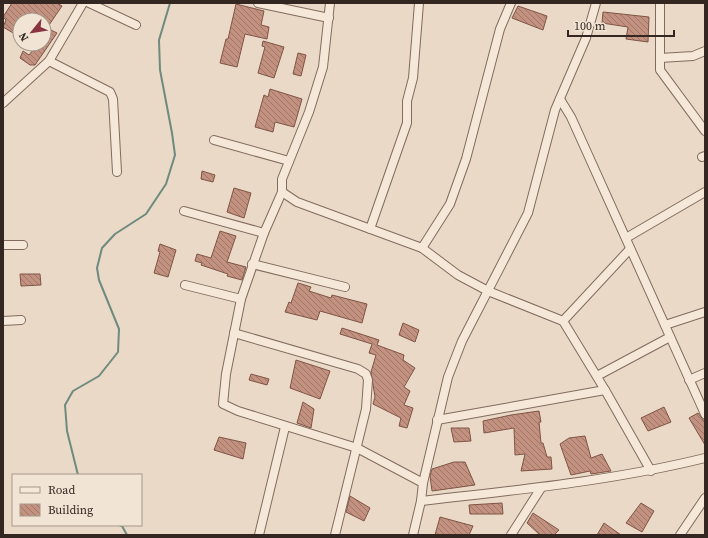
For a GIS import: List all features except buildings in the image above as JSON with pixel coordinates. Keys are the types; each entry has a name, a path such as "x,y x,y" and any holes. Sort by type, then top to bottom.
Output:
{"street":[{"path":"3,103 49,61 83,3"},
{"path":"89,3 136,25"},
{"path":"258,3 329,18"},
{"path":"330,3 322,67 309,112 288,161 282,179 282,192 264,233 240,299 226,374 223,404 238,411 285,427 357,448 423,483"},
{"path":"370,229 407,123 407,101 414,78 419,3"},
{"path":"422,248 450,204 466,159 500,29 511,3"},
{"path":"413,535 421,501 423,483 448,377 459,348 528,213 555,110 586,38 596,3"},
{"path":"660,3 660,70 705,130"},
{"path":"660,58 693,56 705,51"},
{"path":"49,61 110,92 114,99 117,172"},
{"path":"560,99 571,118 705,414"},
{"path":"214,140 288,161"},
{"path":"282,192 296,202 422,248 458,275 488,291 563,321 597,376 651,472"},
{"path":"626,238 705,192"},
{"path":"184,211 264,233"},
{"path":"3,245 23,245"},
{"path":"563,321 630,249"},
{"path":"252,264 345,287"},
{"path":"186,285 240,299"},
{"path":"665,325 705,312"},
{"path":"3,321 21,320"},
{"path":"234,333 358,369 366,374 368,380 366,409 335,535"},
{"path":"597,376 670,337"},
{"path":"689,380 705,373"},
{"path":"437,420 605,390"},
{"path":"259,535 285,427"},
{"path":"421,501 541,488 651,472 705,458"},
{"path":"511,535 541,488"},
{"path":"680,535 705,498"}],"waterway":[{"path":"78,474 67,431 65,405 73,391 99,376 118,352 119,329 99,280 97,268 102,248 115,234 146,214 166,184 175,155 160,70 159,40 170,3"},
{"path":"122,526 127,535"}]}
